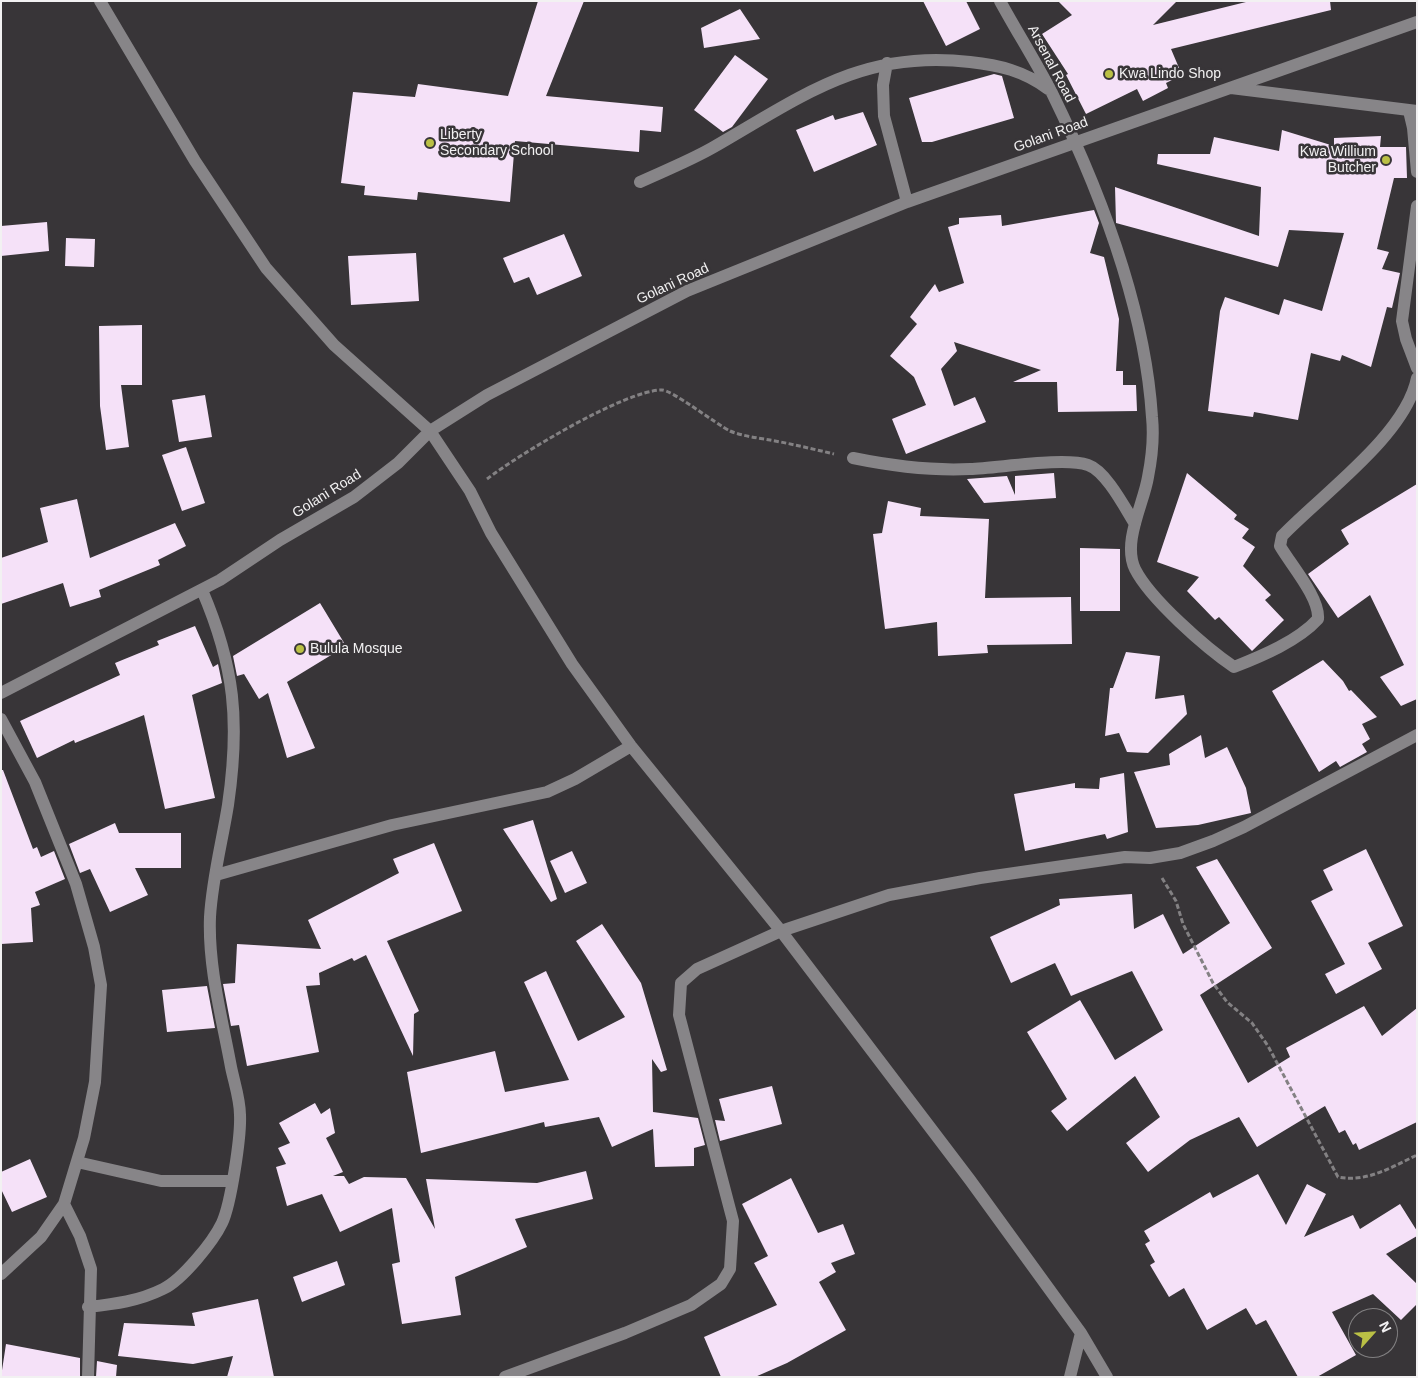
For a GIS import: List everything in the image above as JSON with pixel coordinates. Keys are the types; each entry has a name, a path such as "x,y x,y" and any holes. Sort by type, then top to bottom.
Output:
{"street":[{"path":"100,1 194,161 266,268 334,345 430,431 470,491 492,533 572,664 631,746 781,931 1010,1234 1080,1333 1107,1377"},
{"name":"Arsenal Road","path":"1000,1 1052,92 1097,195 1138,322 1147,372 1152,417 1152,448 1148,478 1135,524 1131,555 1135,568 1150,590 1218,656 1234,666 1278,646 1311,626 1318,618 1319,610 1280,546 1282,536 1343,479 1390,429 1408,403 1417,378"},
{"name":"Golani Road","path":"1,693 202,590 280,540 354,497 398,463 430,431 487,394 687,291 907,202 1417,22"},
{"path":"640,182 711,148 794,100 839,78 887,63 937,59 996,64 1027,76 1052,92"},
{"path":"887,63 883,84 884,116 907,202"},
{"path":"1228,88 1413,111 1417,172"},
{"path":"1417,206 1402,321 1406,339 1417,368"},
{"path":"853,458 894,466 948,470 1061,462 1090,465 1111,484 1135,524"},
{"path":"88,1307 128,1303 165,1289 185,1272 222,1223 232,1181 240,1115 213,967 210,918 234,752 235,708 230,671 214,619 202,590"},
{"path":"1,719 35,782 76,884 94,947 101,985 96,1082 78,1162 64,1204 40,1237 1,1274"},
{"path":"505,1377 625,1334 691,1305 721,1284 730,1269 733,1221 679,1015 681,983 698,969 781,931 848,908 934,886 1125,858 1150,858 1180,853 1213,841 1417,735"},
{"path":"216,875 392,825 548,792 575,779 631,746"},
{"path":"78,1162 161,1181 232,1181"},
{"path":"64,1204 87,1255 90,1269 88,1377"},
{"path":"1070,1377 1080,1333"}],"path":[{"path":"470,491 521,454 605,410 634,397 663,390 677,396 731,432 853,458"},
{"path":"1150,858 1176,901 1183,924 1213,983 1227,1002 1252,1023 1268,1046 1338,1177 1350,1180 1379,1173 1417,1155"}],"building":[{"path":"538,1 584,1 546,96 663,107 661,132 640,130 639,152 515,141 510,202 418,192 417,200 364,195 365,186 341,183 353,92 415,97 418,84 508,96"},
{"path":"923,1 966,1 980,29 946,46"},
{"path":"1058,1 1177,1 1153,25 1250,1 1330,1 1331,10 1171,49 1182,75 1166,83 1168,88 1143,101 1137,89 1086,114 1066,75 1068,74 1042,34 1072,15"},
{"path":"740,9 760,39 704,48 701,28"},
{"path":"735,55 768,79 732,127 723,132 694,110"},
{"path":"994,74 1002,76 1014,118 932,142 922,142 909,98"},
{"path":"863,112 877,145 814,172 796,130 833,115 835,120"},
{"path":"1282,130 1334,146 1334,138 1381,136 1380,147 1406,147 1407,178 1394,178 1377,249 1389,252 1382,269 1400,273 1392,308 1387,307 1371,367 1342,355 1340,361 1311,353 1298,420 1254,412 1253,417 1208,411 1220,311 1225,297 1279,315 1284,299 1322,311 1344,233 1289,230 1278,267 1116,223 1115,187 1259,236 1261,187 1157,164 1158,154 1210,154 1214,137 1279,151"},
{"path":"1094,210 1099,223 1090,253 1104,257 1119,319 1116,371 1123,371 1123,385 1136,385 1137,411 1058,412 1057,382 1013,382 1041,370 954,342 957,351 941,369 954,406 975,397 986,422 906,454 892,419 926,405 914,377 890,356 917,324 910,317 935,284 939,292 964,283 948,227 959,224 959,218 1001,215 1002,226"},
{"path":"47,222 49,251 1,256 1,226"},
{"path":"564,234 582,276 537,295 529,277 514,283 503,258"},
{"path":"66,238 95,239 94,267 65,266"},
{"path":"416,253 419,301 351,305 348,256"},
{"path":"142,325 142,385 121,385 129,447 106,450 100,406 99,326"},
{"path":"205,395 212,437 179,442 172,400"},
{"path":"186,447 205,503 182,511 162,455"},
{"path":"1054,473 1056,498 984,503 967,479 1007,476 1015,495 1015,476"},
{"path":"1187,473 1237,515 1234,519 1249,529 1242,538 1255,547 1243,566 1271,595 1265,600 1284,620 1252,651 1219,617 1215,620 1187,591 1199,577 1157,562"},
{"path":"1417,484 1417,699 1401,706 1380,677 1404,665 1370,595 1338,618 1308,574 1349,544 1341,530"},
{"path":"77,499 90,558 175,523 186,546 158,560 160,565 99,590 101,597 70,607 63,583 1,604 1,558 48,542 40,508"},
{"path":"888,501 921,508 920,516 989,519 985,598 1071,597 1072,644 987,645 988,653 938,656 937,622 885,629 873,534 882,533"},
{"path":"1080,548 1120,549 1120,611 1080,611"},
{"path":"320,603 346,646 287,682 315,748 287,758 268,693 259,699 244,674 237,676 233,656"},
{"path":"195,626 213,667 218,664 222,683 192,695 215,798 165,809 144,715 75,743 74,740 37,758 20,721 120,675 115,663 159,645 157,641"},
{"path":"1126,652 1160,656 1155,699 1184,695 1187,714 1148,753 1127,752 1119,733 1105,736 1110,688 1113,688"},
{"path":"1323,660 1343,681 1349,691 1351,690 1377,717 1362,724 1370,739 1362,744 1367,752 1340,767 1336,761 1319,772 1272,691"},
{"path":"1201,735 1205,758 1227,747 1246,788 1251,813 1198,825 1156,828 1134,772 1170,765 1169,754"},
{"path":"1,770 3,770 33,849 37,847 41,857 54,851 65,879 35,892 40,905 31,908 33,942 1,944"},
{"path":"1124,773 1128,832 1107,839 1105,834 1025,851 1014,794 1075,783 1075,788 1099,789 1100,778"},
{"path":"533,820 557,899 551,902 503,829"},
{"path":"115,823 119,833 181,833 181,868 135,868 148,895 110,912 90,869 80,873 69,844"},
{"path":"434,843 462,911 387,941 419,1011 414,1014 413,1056 366,955 354,961 352,958 319,973 320,985 306,986 319,1052 247,1066 239,1025 231,1026 223,984 235,983 237,944 321,949 308,920 399,873 393,859"},
{"path":"1366,849 1403,926 1368,943 1382,969 1336,994 1325,974 1345,964 1311,901 1333,890 1323,870"},
{"path":"572,851 587,883 565,893 550,861"},
{"path":"1217,859 1272,948 1200,995 1248,1083 1290,1057 1286,1048 1364,1006 1382,1036 1417,1008 1417,1122 1359,1150 1356,1143 1353,1145 1345,1130 1339,1133 1325,1106 1257,1147 1239,1117 1190,1140 1148,1172 1126,1143 1160,1117 1135,1076 1067,1131 1051,1111 1067,1099 1027,1032 1080,1000 1115,1060 1163,1030 1132,971 1071,996 1055,963 1011,983 990,937 1060,905 1059,899 1132,894 1134,929 1163,914 1183,954 1230,923 1196,867"},
{"path":"602,924 641,983 667,1070 661,1072 652,1059 653,1112 698,1118 705,1145 694,1148 694,1166 655,1167 653,1129 612,1147 599,1117 545,1127 544,1122 421,1153 407,1072 495,1051 505,1092 569,1080 524,982 546,971 578,1041 625,1017 576,941"},
{"path":"207,986 215,1028 167,1032 162,990"},
{"path":"772,1086 782,1124 720,1141 715,1120 725,1121 719,1099"},
{"path":"315,1103 321,1114 330,1108 335,1133 326,1138 343,1172 333,1176 344,1176 349,1184 364,1177 406,1178 435,1229 426,1179 537,1183 586,1171 593,1199 515,1219 527,1247 455,1277 461,1315 402,1324 392,1264 400,1262 392,1208 340,1232 322,1194 287,1206 276,1167 286,1164 278,1148 290,1143 279,1123"},
{"path":"30,1159 47,1197 12,1212 1,1189 1,1172"},
{"path":"1258,1174 1286,1225 1307,1184 1326,1194 1304,1237 1353,1215 1360,1229 1400,1204 1417,1231 1417,1236 1386,1254 1417,1284 1417,1304 1401,1320 1398,1317 1398,1308 1388,1308 1373,1294 1332,1312 1348,1341 1348,1358 1351,1358 1317,1377 1298,1377 1266,1320 1256,1325 1246,1308 1207,1330 1184,1288 1169,1297 1150,1265 1155,1262 1145,1244 1150,1241 1144,1231 1210,1192 1213,1198"},
{"path":"791,1178 818,1233 843,1224 855,1254 831,1263 836,1272 819,1282 846,1330 787,1363 755,1377 721,1377 704,1337 777,1305 754,1263 768,1256 742,1204"},
{"path":"337,1261 345,1285 302,1302 293,1277"},
{"path":"258,1299 274,1377 227,1377 233,1356 193,1364 118,1356 124,1323 195,1326 192,1313"},
{"path":"6,1344 80,1358 80,1377 1,1377"},
{"path":"97,1361 117,1365 116,1377 96,1377"}],"place":[{"name":"Kwa Lindo Shop","path":"1109,74"},
{"name":"Liberty Secondary School","path":"430,143"},
{"name":"Kwa Willium Butcher","path":"1386,160"},
{"name":"Bulula Mosque","path":"300,649"}]}
